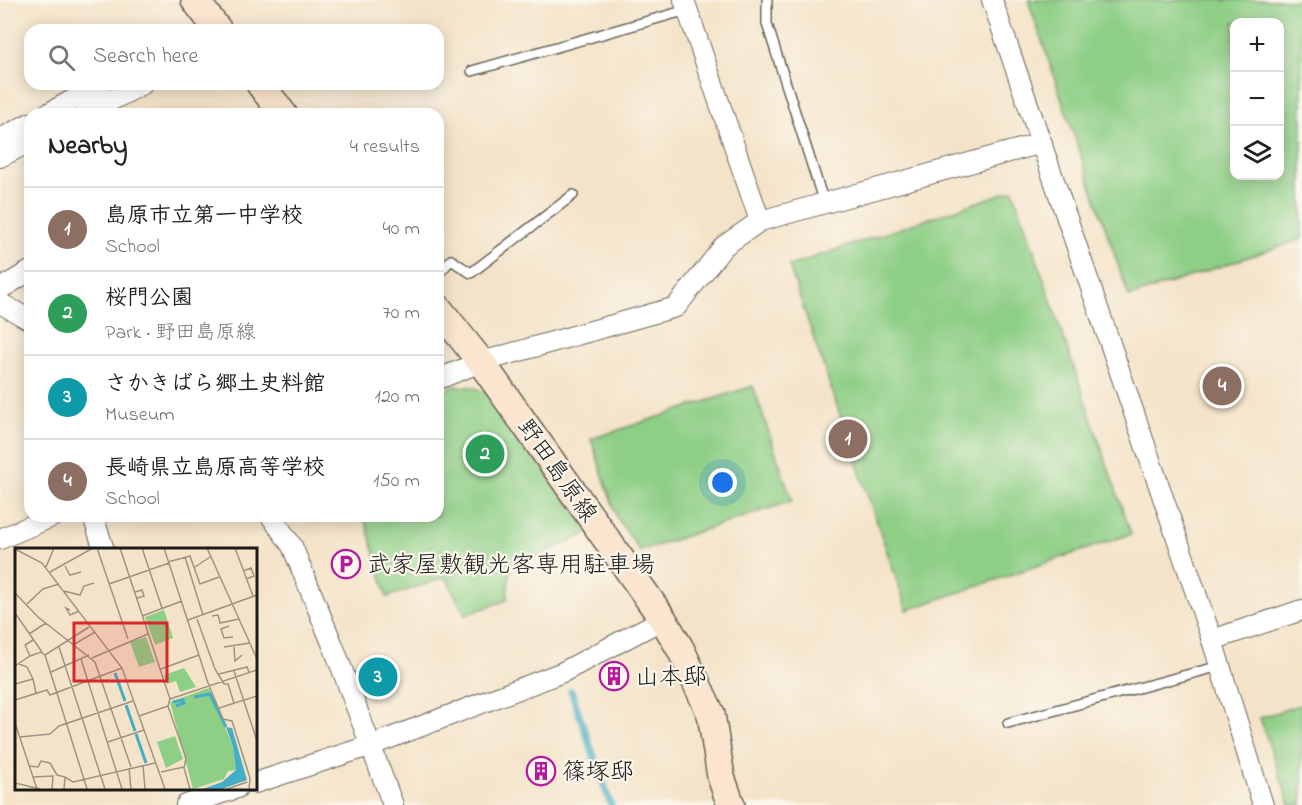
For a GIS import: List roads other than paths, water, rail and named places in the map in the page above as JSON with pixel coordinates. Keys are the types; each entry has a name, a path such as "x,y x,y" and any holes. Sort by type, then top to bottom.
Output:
{"main road":[{"path":"195,0 210,24"},
{"path":"265,90 278,108"},
{"name":"野田島原線","path":"444,316 481,362 663,618 711,714 721,777 731,805"}],"street":[{"path":"992,0 1212,640 1263,805"},
{"path":"685,5 760,221"},
{"path":"58,108 91,90"},
{"path":"97,108 131,90"},
{"path":"0,139 24,126"},
{"path":"444,377 481,362 676,307 724,246 760,221 1042,143"},
{"path":"0,158 24,145"},
{"path":"0,289 24,275"},
{"path":"0,303 24,317"},
{"path":"0,539 40,522"},
{"path":"95,522 103,548"},
{"path":"275,522 292,546 372,745 393,805"},
{"path":"1212,640 1302,610"},
{"path":"256,783 372,745 563,672 663,618"},
{"path":"182,790 187,805 234,790"}],"lane":[{"path":"767,0 766,24 824,203"},
{"path":"472,71 685,5"},
{"path":"444,268 451,260 471,273 573,195"},
{"path":"1008,723 1220,666"}],"waterway":[{"path":"571,691 611,805"}],"place":[{"name":"長崎県立島原高等学校","path":"1222,386"},
{"name":"島原市立第一中学校","path":"848,439"},
{"name":"桜門公園","path":"485,454"},
{"name":"武家屋敷観光客専用駐車場","path":"346,564"},
{"name":"山本邸","path":"614,676"},
{"name":"さかきばら郷土史料館","path":"378,677"},
{"name":"篠塚邸","path":"541,771"}]}
